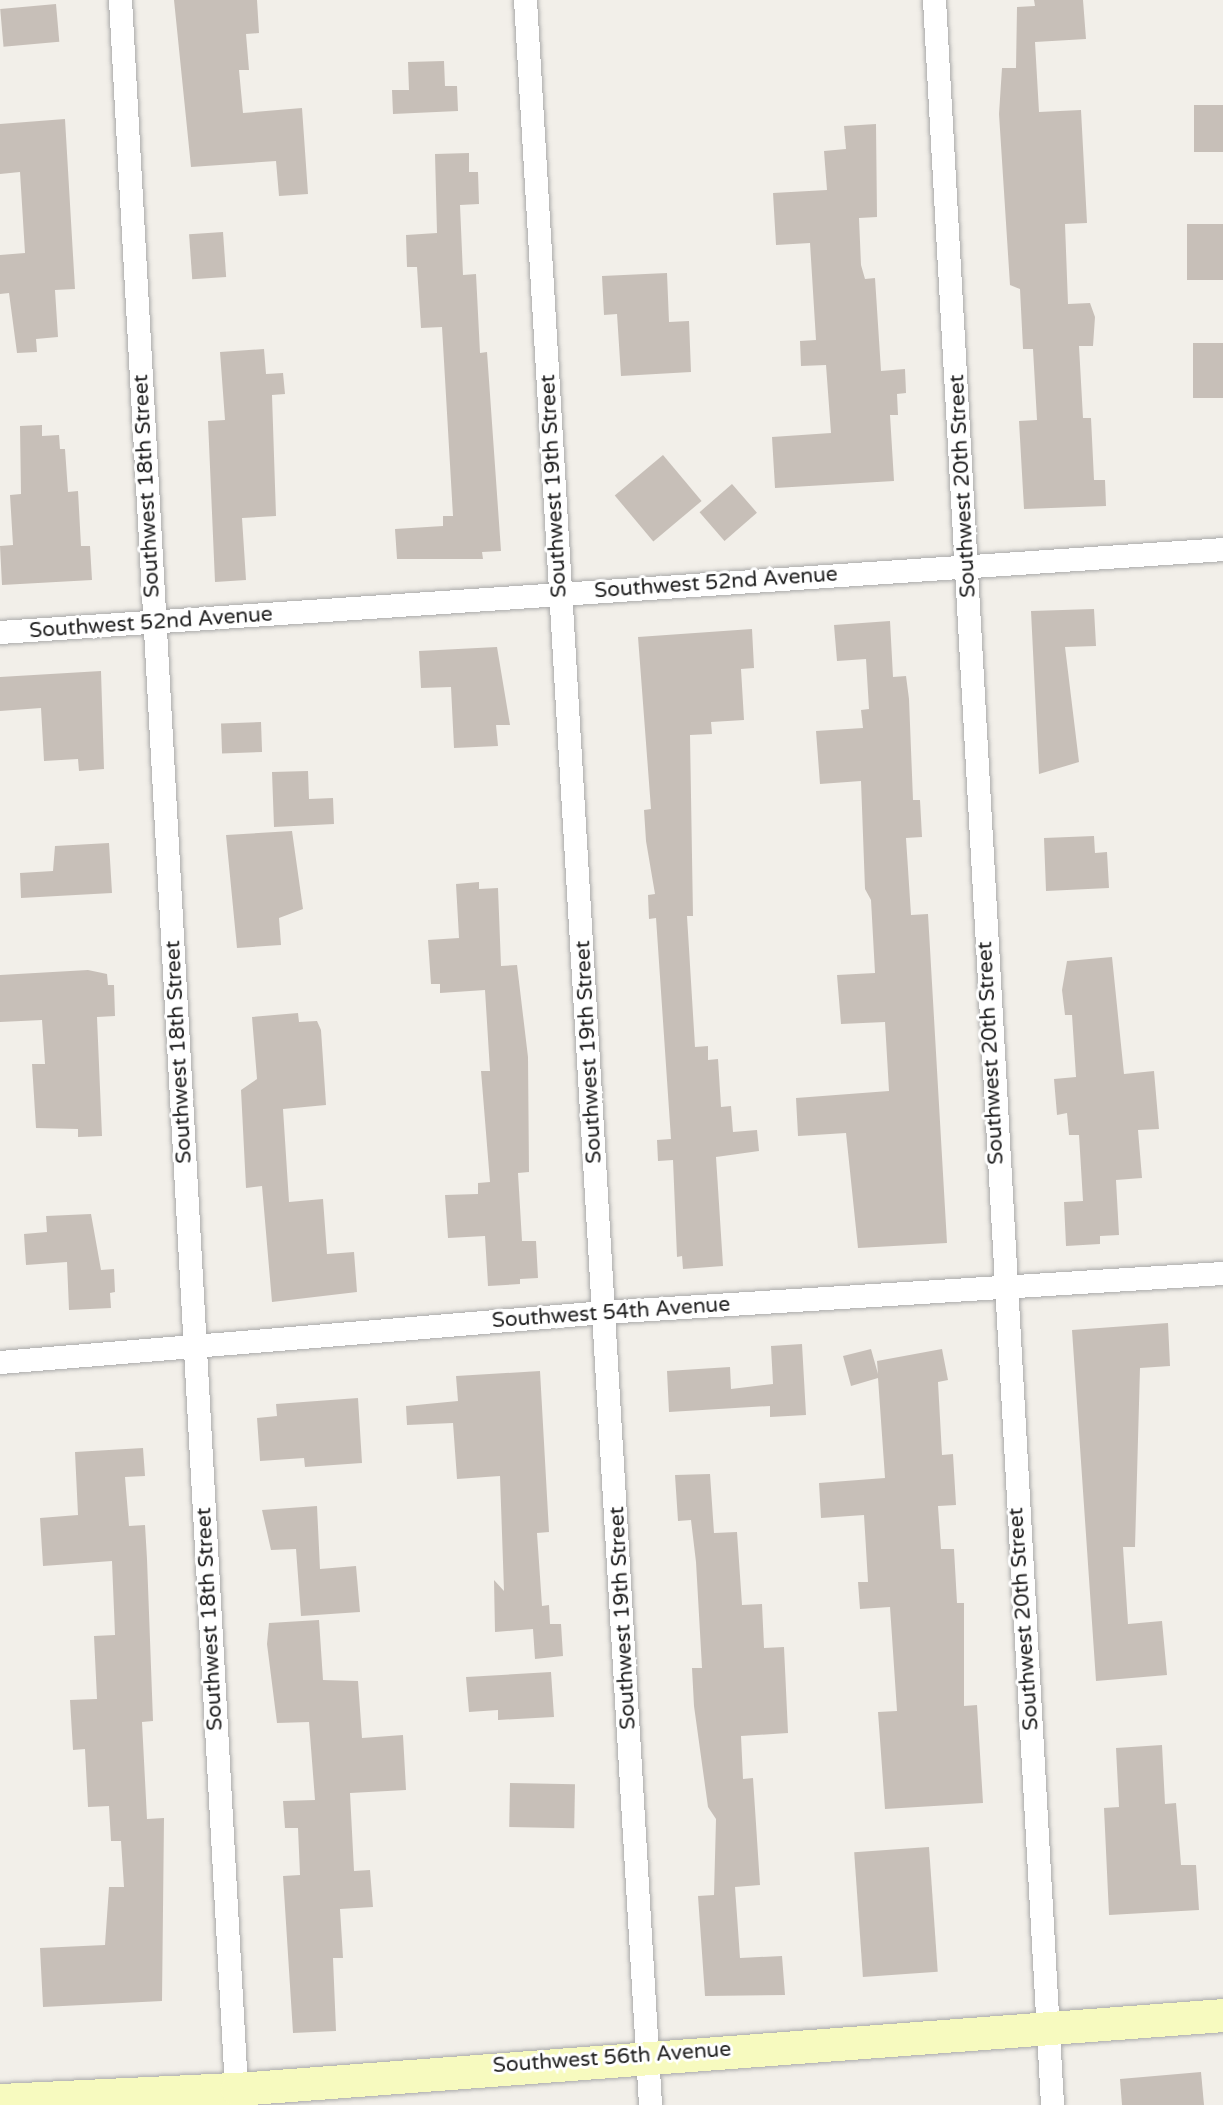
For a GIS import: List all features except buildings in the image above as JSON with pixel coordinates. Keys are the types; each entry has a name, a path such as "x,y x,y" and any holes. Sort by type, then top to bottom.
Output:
{"street":[{"name":"Southwest 18th Street","path":"120,0 237,2097"},
{"name":"Southwest 19th Street","path":"524,0 650,2105"},
{"name":"Southwest 20th Street","path":"934,0 968,565 1002,1285 1051,2028 1052,2105"},
{"name":"Southwest 52nd Avenue","path":"0,632 1223,549"},
{"name":"Southwest 54th Avenue","path":"0,1362 195,1348 604,1312 1223,1273"},
{"name":"Southwest 56th Avenue","path":"0,2100 237,2097 649,2054 1223,2014"}]}
